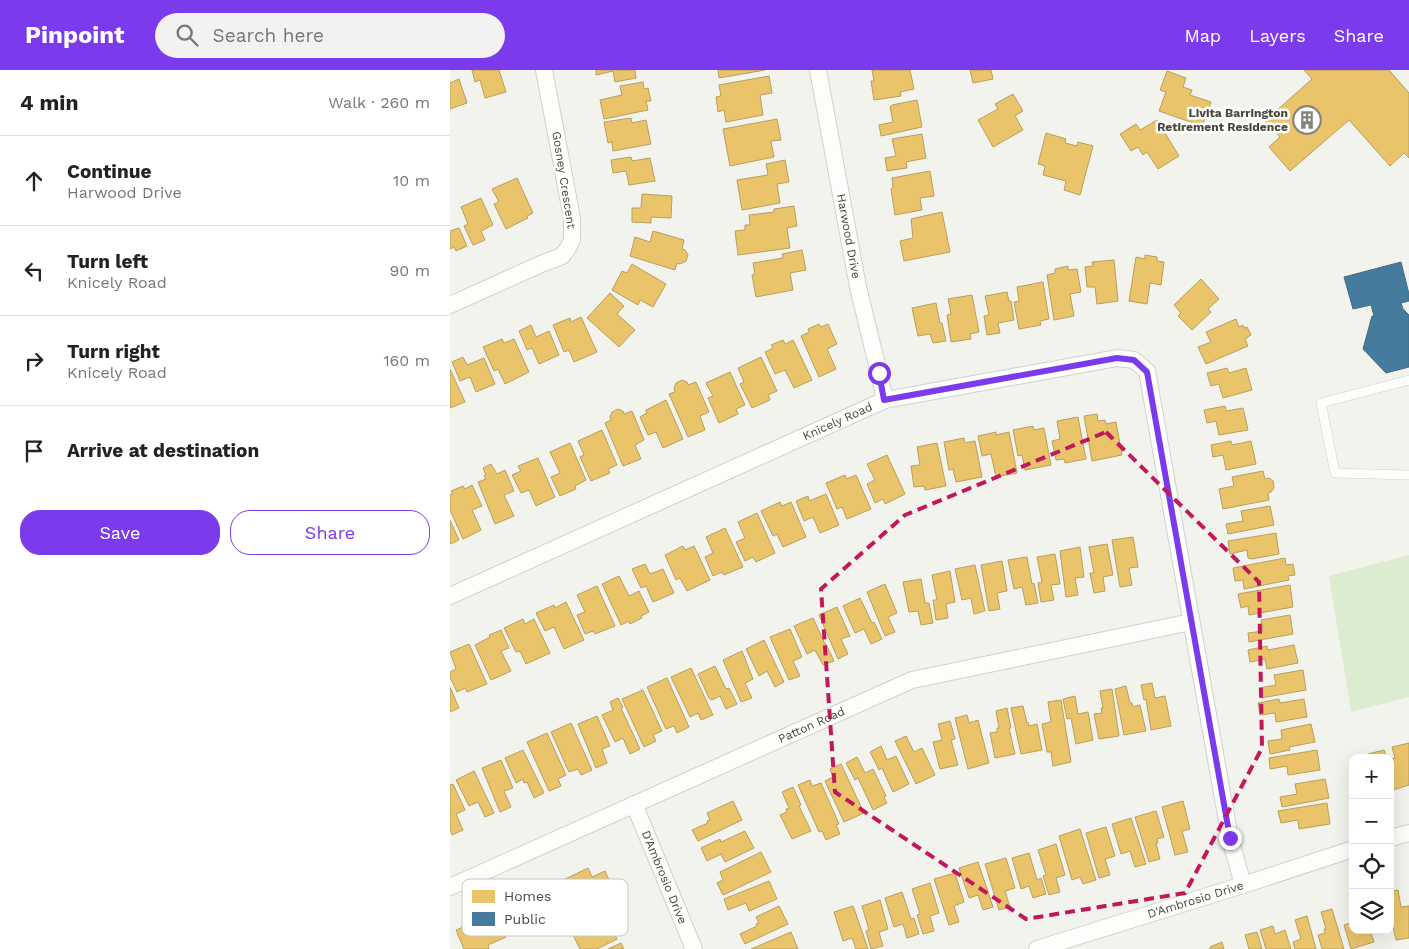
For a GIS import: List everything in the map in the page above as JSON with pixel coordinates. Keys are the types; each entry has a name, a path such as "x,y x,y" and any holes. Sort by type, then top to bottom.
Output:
{"street":[{"name":"Gosney Crescent","path":"450,305 562,256 572,240 572,218 544,70"},
{"name":"Harwood Drive","path":"818,70 858,287 884,400"},
{"name":"Knicely Road","path":"450,596 884,400 1117,358 1134,360 1147,372 1230,838 1243,885"},
{"name":"Patton Road","path":"468,879 912,680 1191,622"},
{"name":"D'Ambrosio Drive","path":"634,804 694,949"},
{"path":"1394,837 1409,833"},
{"name":"D'Ambrosio Drive","path":"1037,949 1349,850"},
{"name":"Patton Road","path":"450,887 462,882"}],"lane":[{"path":"1409,380 1321,403 1335,473 1409,475"}],"highlighted area":[{"path":"1106,432 1259,582 1262,748 1185,893 1026,919 835,792 821,589 905,515"}],"green space":[{"path":"1409,555 1409,697 1351,712 1329,576"}],"building: Homes":[{"path":"472,70 499,70 506,92 485,98 480,80 475,82"},
{"path":"596,70 635,70 636,78 615,82 613,71 596,75"},
{"path":"718,70 765,70 719,78"},
{"path":"872,70 910,70 914,89 900,92 901,96 874,100 871,81 874,81"},
{"path":"970,70 991,70 993,79 973,83"},
{"name":"Livita Barrington Retirement Residence","path":"1304,70 1389,70 1409,93 1409,158 1404,153 1390,166 1349,120 1290,171 1269,147 1280,137 1265,121 1312,79"},
{"path":"1167,71 1186,78 1183,87 1192,90 1190,95 1211,102 1202,126 1159,111 1166,92 1160,90"},
{"path":"769,76 772,93 760,95 763,115 726,122 724,110 718,112 716,97 721,96 719,85"},
{"path":"459,79 467,103 450,109 450,83"},
{"path":"643,82 644,89 648,88 651,101 646,101 648,110 604,119 600,100 622,95 620,86"},
{"path":"1013,94 1023,111 1015,116 1023,130 993,147 978,120 998,109 995,104"},
{"path":"917,100 922,127 881,136 879,125 893,122 890,107 892,105"},
{"path":"631,118 632,123 646,120 651,144 613,151 612,142 608,143 604,122"},
{"path":"777,119 781,140 771,141 774,157 730,166 723,129"},
{"path":"1157,120 1179,156 1158,169 1147,152 1143,155 1138,147 1131,151 1120,134 1136,124 1140,130"},
{"path":"1046,133 1066,139 1065,143 1077,146 1078,142 1093,146 1080,195 1064,190 1066,181 1043,175 1045,166 1038,164"},
{"path":"922,134 926,158 906,162 907,168 887,171 885,158 896,156 892,139"},
{"path":"631,157 632,161 650,158 655,181 629,185 626,171 613,173 611,160"},
{"path":"785,160 789,182 777,184 780,203 742,210 737,180 768,175 766,164"},
{"path":"930,171 934,196 920,198 922,210 895,215 891,189 893,188 892,178"},
{"path":"517,178 533,213 527,216 528,218 506,229 494,204 499,202 492,189"},
{"path":"642,194 672,196 671,218 651,217 651,223 632,222 632,208 641,208"},
{"path":"481,198 493,225 481,231 485,240 473,245 464,226 468,224 461,207"},
{"path":"794,206 797,226 787,228 790,248 738,255 735,231 745,230 745,225 750,225 749,215 774,212 774,209"},
{"path":"942,212 950,252 904,261 900,241 913,238 911,219"},
{"path":"459,228 467,246 456,251 454,247 450,249 450,231"},
{"path":"653,231 684,240 682,249 688,255 686,261 680,264 677,263 675,270 630,256 635,237 650,242"},
{"path":"802,250 806,270 790,273 793,290 756,297 752,275 755,274 753,263 783,258 782,254"},
{"path":"1145,255 1157,257 1157,261 1164,262 1161,285 1150,283 1147,304 1129,301 1136,257 1145,259"},
{"path":"1114,260 1118,301 1097,304 1095,287 1087,287 1085,267 1093,266 1092,262"},
{"path":"632,264 666,284 653,307 640,300 638,305 612,290 622,271 627,273"},
{"path":"1068,266 1068,270 1077,269 1081,292 1070,294 1074,316 1054,320 1047,275 1055,273 1055,269"},
{"path":"1201,279 1219,299 1208,309 1211,312 1192,330 1178,316 1181,313 1174,305"},
{"path":"1043,282 1049,319 1040,321 1041,325 1019,329 1014,302 1019,301 1017,287"},
{"path":"1007,292 1009,301 1011,301 1014,320 998,323 1000,333 987,335 984,316 989,315 985,296"},
{"path":"610,293 624,306 617,314 635,330 619,347 587,318"},
{"path":"972,295 979,332 970,334 971,339 951,342 947,315 951,314 948,299"},
{"path":"936,303 946,341 933,343 930,334 918,336 912,308"},
{"path":"581,317 597,352 574,362 569,350 564,352 553,325 570,318 571,322"},
{"path":"1236,319 1239,327 1243,325 1244,328 1247,327 1251,335 1245,339 1248,346 1206,364 1198,347 1211,342 1206,332"},
{"path":"819,324 821,327 828,324 837,344 827,349 836,369 819,377 801,336 809,332 808,329"},
{"path":"531,325 536,337 549,331 559,355 539,364 532,348 527,350 519,331"},
{"path":"502,339 504,343 514,339 529,372 505,384 498,369 494,371 483,347"},
{"path":"783,340 785,344 793,340 812,380 794,388 785,370 775,374 765,352 773,348 771,345"},
{"path":"463,357 467,365 484,358 495,384 476,392 470,377 460,381 452,362"},
{"path":"761,357 777,391 768,395 770,400 752,408 740,384 744,382 738,368"},
{"path":"1227,368 1229,373 1246,368 1252,390 1223,398 1219,384 1211,386 1207,373"},
{"path":"450,369 465,402 450,408"},
{"path":"730,372 745,405 736,409 738,414 719,423 708,398 713,396 706,383"},
{"path":"682,380 687,382 688,385 696,382 709,412 700,416 705,430 688,437 669,394 675,392 676,383"},
{"path":"666,400 683,439 663,448 656,432 648,435 640,417 647,413 646,410"},
{"path":"1225,406 1226,411 1243,408 1248,430 1219,435 1216,421 1207,423 1204,410"},
{"path":"618,409 623,411 624,414 632,411 644,440 635,445 641,459 623,466 605,423 611,420 612,412"},
{"path":"1097,414 1098,421 1105,420 1106,424 1116,422 1122,455 1092,461 1084,416"},
{"path":"1078,417 1086,459 1065,463 1064,459 1056,460 1052,441 1060,439 1057,421"},
{"path":"1033,426 1034,430 1044,428 1051,465 1025,470 1022,455 1018,456 1013,430"},
{"path":"602,430 617,465 608,469 610,473 591,481 580,457 584,455 578,441"},
{"path":"996,432 996,435 1009,432 1017,473 996,477 991,454 982,456 978,436"},
{"path":"964,438 965,443 975,441 982,477 956,482 953,469 949,470 944,442"},
{"path":"1231,441 1232,445 1251,441 1256,464 1226,470 1223,455 1213,457 1211,445"},
{"path":"570,443 586,480 575,486 576,489 560,496 551,477 560,473 550,452"},
{"path":"937,443 946,486 925,490 924,486 914,487 911,466 920,465 917,447"},
{"path":"887,455 905,494 885,504 883,499 875,503 867,484 875,480 867,464"},
{"path":"538,458 555,497 536,506 529,490 521,493 512,475 521,471 518,466"},
{"path":"491,464 497,474 505,470 514,491 504,495 514,516 495,524 478,482 486,479 483,468"},
{"path":"1263,471 1265,479 1269,478 1273,481 1274,488 1268,493 1269,500 1223,509 1219,489 1234,486 1232,477"},
{"path":"845,475 846,479 856,475 871,509 847,519 842,507 837,509 826,483"},
{"path":"472,485 482,506 472,510 481,530 463,539 450,510 450,495 453,494 451,491 463,486 465,489"},
{"path":"826,494 839,525 820,533 813,517 804,521 796,501 808,496 809,501"},
{"path":"780,502 782,506 791,502 806,537 783,547 777,534 773,536 761,511"},
{"path":"1270,506 1274,525 1228,534 1226,524 1243,521 1241,511"},
{"path":"757,513 775,553 756,562 753,557 745,561 736,542 745,538 738,522"},
{"path":"450,520 459,540 450,544"},
{"path":"725,528 743,567 724,575 722,572 713,576 705,557 713,553 706,537"},
{"path":"1276,533 1279,554 1252,559 1248,558 1247,550 1230,554 1228,541"},
{"path":"1133,537 1138,567 1129,568 1132,585 1120,587 1112,540"},
{"path":"1107,544 1113,575 1103,577 1105,591 1094,593 1090,573 1094,573 1089,547"},
{"path":"683,546 685,550 694,546 710,580 687,591 680,578 676,580 665,555"},
{"path":"1080,547 1084,577 1075,578 1078,595 1066,597 1060,551"},
{"path":"1055,554 1060,584 1051,585 1054,600 1041,602 1038,583 1042,582 1037,557"},
{"path":"1027,557 1038,603 1026,605 1022,587 1014,589 1008,560"},
{"path":"1285,558 1286,565 1293,564 1295,575 1288,576 1289,580 1244,589 1243,580 1235,581 1233,568"},
{"path":"1002,561 1007,591 997,593 1000,609 989,611 981,565"},
{"path":"645,564 650,574 663,569 674,593 653,602 646,586 641,588 632,569"},
{"path":"975,565 985,611 974,614 971,598 962,600 955,569"},
{"path":"950,571 955,602 946,604 948,618 936,620 933,600 937,600 932,575"},
{"path":"619,576 629,596 639,591 649,612 630,624 629,621 621,625 602,584"},
{"path":"921,579 925,603 929,603 933,623 921,625 918,611 909,612 903,582"},
{"path":"885,584 897,613 888,617 895,632 885,636 867,592"},
{"path":"1290,585 1293,607 1249,615 1248,606 1241,608 1238,594"},
{"path":"597,586 615,626 595,634 593,631 585,634 577,615 585,612 577,595"},
{"path":"860,598 882,639 871,644 864,629 855,633 843,606"},
{"path":"566,602 584,640 564,649 554,627 545,631 536,613 554,605 555,608"},
{"path":"837,607 850,636 841,639 848,654 838,659 819,615"},
{"path":"1290,615 1293,634 1249,642 1248,633 1263,631 1261,620"},
{"path":"813,618 834,661 823,665 815,650 807,654 794,626"},
{"path":"523,619 525,624 534,619 550,653 526,664 520,651 516,652 504,628"},
{"path":"790,629 802,657 793,661 800,676 789,680 770,637"},
{"path":"501,630 509,648 501,651 511,671 491,680 475,645 490,637 489,635"},
{"path":"764,640 784,682 775,687 767,671 759,676 746,649"},
{"path":"469,644 487,684 467,692 465,688 457,692 450,677 450,672 456,669 450,652"},
{"path":"1294,645 1298,663 1267,669 1265,659 1250,662 1248,650 1267,646 1268,650"},
{"path":"742,651 753,679 745,683 752,698 741,702 723,660"},
{"path":"715,666 726,689 729,688 737,704 726,709 720,696 712,700 709,698 698,674"},
{"path":"691,668 713,715 701,720 698,713 690,717 671,677"},
{"path":"1303,670 1306,690 1261,698 1259,688 1276,685 1274,675"},
{"path":"667,678 689,727 677,733 674,726 666,729 647,687"},
{"path":"1152,683 1155,698 1165,696 1171,726 1151,730 1146,699 1144,700 1141,685"},
{"path":"1126,686 1130,703 1132,703 1133,707 1140,705 1146,731 1124,735 1115,689"},
{"path":"450,687 459,708 450,712"},
{"path":"1112,689 1119,736 1099,739 1094,714 1102,713 1100,691"},
{"path":"643,690 662,731 653,735 656,741 644,747 622,699"},
{"path":"1075,696 1078,714 1088,712 1093,740 1076,744 1071,718 1067,719 1063,699"},
{"path":"618,698 640,749 630,754 623,738 615,742 602,715 613,710 610,702"},
{"path":"1279,699 1280,703 1304,699 1307,717 1276,722 1275,713 1260,715 1258,703"},
{"path":"1061,700 1071,762 1053,766 1051,752 1047,752 1042,724 1051,722 1048,702"},
{"path":"1023,706 1029,726 1037,724 1042,750 1021,754 1011,708"},
{"path":"1007,708 1015,754 995,758 990,733 997,732 997,728 999,728 996,711"},
{"path":"967,715 969,723 978,720 989,763 968,769 955,718"},
{"path":"597,716 610,746 602,749 607,763 596,768 578,724"},
{"path":"950,721 955,739 951,740 958,765 940,769 933,742 942,740 938,724"},
{"path":"571,723 592,770 581,775 578,769 569,772 551,732"},
{"path":"1311,724 1315,742 1289,747 1290,750 1270,754 1268,741 1282,739 1281,730"},
{"path":"547,733 566,775 558,779 561,786 549,791 527,742"},
{"path":"906,736 914,752 922,748 935,775 916,784 895,741"},
{"path":"1409,743 1409,785 1394,790 1395,758 1392,747"},
{"path":"881,746 887,760 896,756 909,784 893,792 882,768 879,770 870,752"},
{"path":"523,750 544,793 534,798 527,782 524,783 523,779 516,783 505,758"},
{"path":"1317,750 1320,770 1288,775 1287,766 1270,769 1269,758"},
{"path":"1384,750 1386,754 1368,754"},
{"path":"857,757 865,773 873,769 886,796 884,797 887,803 873,810 858,778 855,780 846,763"},
{"path":"501,760 513,788 504,791 511,807 500,812 482,768"},
{"path":"841,764 864,813 844,822 825,781 833,777 830,769"},
{"path":"474,771 494,813 485,817 478,802 469,806 456,780"},
{"path":"1325,779 1329,798 1282,807 1280,797 1297,794 1295,784"},
{"path":"810,780 812,786 821,783 839,824 836,825 840,834 826,840 822,831 819,832 798,785"},
{"path":"453,784 465,810 456,814 463,830 452,835 450,830 450,785"},
{"path":"793,787 801,805 799,806 811,831 792,839 780,815 787,812 786,809 789,808 782,792"},
{"path":"733,801 742,820 698,841 692,830 708,823 707,821 710,820 707,813"},
{"path":"1183,801 1190,829 1182,831 1188,852 1175,855 1162,807"},
{"path":"1327,803 1330,824 1299,829 1298,820 1281,823 1278,811"},
{"path":"1156,811 1164,837 1157,839 1158,843 1156,843 1160,859 1149,862 1135,817"},
{"path":"1131,818 1146,864 1135,867 1130,851 1121,854 1112,824"},
{"path":"1106,827 1115,856 1105,859 1110,875 1099,878 1086,833"},
{"path":"1080,829 1096,880 1083,884 1080,877 1072,880 1059,836"},
{"path":"745,831 754,848 725,862 721,854 707,861 701,848 720,839 721,842"},
{"path":"1056,844 1065,875 1056,878 1060,892 1049,895 1043,876 1046,875 1038,850"},
{"path":"761,852 771,872 723,895 717,883 723,880 720,872"},
{"path":"1029,853 1037,880 1041,878 1046,894 1033,898 1029,886 1021,889 1012,858"},
{"path":"1006,858 1015,888 1005,891 1010,907 999,910 985,864"},
{"path":"978,862 993,907 983,910 978,895 969,898 959,868"},
{"path":"588,868 592,877 605,871 609,879 565,879"},
{"path":"955,873 964,902 954,906 959,922 949,925 934,879"},
{"path":"769,881 777,899 749,911 746,903 728,910 724,899"},
{"path":"930,883 939,913 930,916 934,931 923,934 917,915 920,914 912,889"},
{"path":"1394,890 1398,890 1401,907 1409,906 1409,938 1396,940 1394,931"},
{"path":"902,892 911,919 914,918 919,934 907,938 903,924 894,927 885,898"},
{"path":"880,900 888,929 879,932 883,946 871,949 866,931 869,930 862,906"},
{"path":"779,906 788,924 745,944 740,934 757,926 756,924 759,923 756,917"},
{"path":"853,906 868,949 856,949 852,938 843,941 834,912"},
{"path":"1332,909 1344,949 1322,949 1318,935 1325,933 1324,929 1326,929 1321,912"},
{"path":"1307,916 1316,949 1295,949 1293,942 1301,939 1295,920"},
{"path":"1349,923 1349,934 1371,934 1374,942 1351,949 1344,925"},
{"path":"1273,926 1275,934 1285,930 1291,949 1266,949 1260,930"},
{"path":"462,927 462,936 506,937 488,945 489,949 464,949 456,930"},
{"path":"791,932 798,949 751,949"},
{"path":"1257,932 1262,949 1249,949 1245,935"},
{"path":"574,936 616,936 617,939 597,949 580,949"},
{"path":"1222,942 1224,949 1210,949 1210,947"},
{"path":"621,943 624,949 608,949"}],"building: Public":[{"path":"1401,262 1409,294 1409,301 1401,303 1403,309 1409,315 1409,367 1386,373 1363,349 1372,316 1374,316 1371,305 1353,309 1344,277"}],"place":[{"name":"Livita Barrington Retirement Residence","path":"1307,120"}],"route":[{"path":"879,373 884,400 1117,358 1134,360 1147,372 1230,838"}]}
